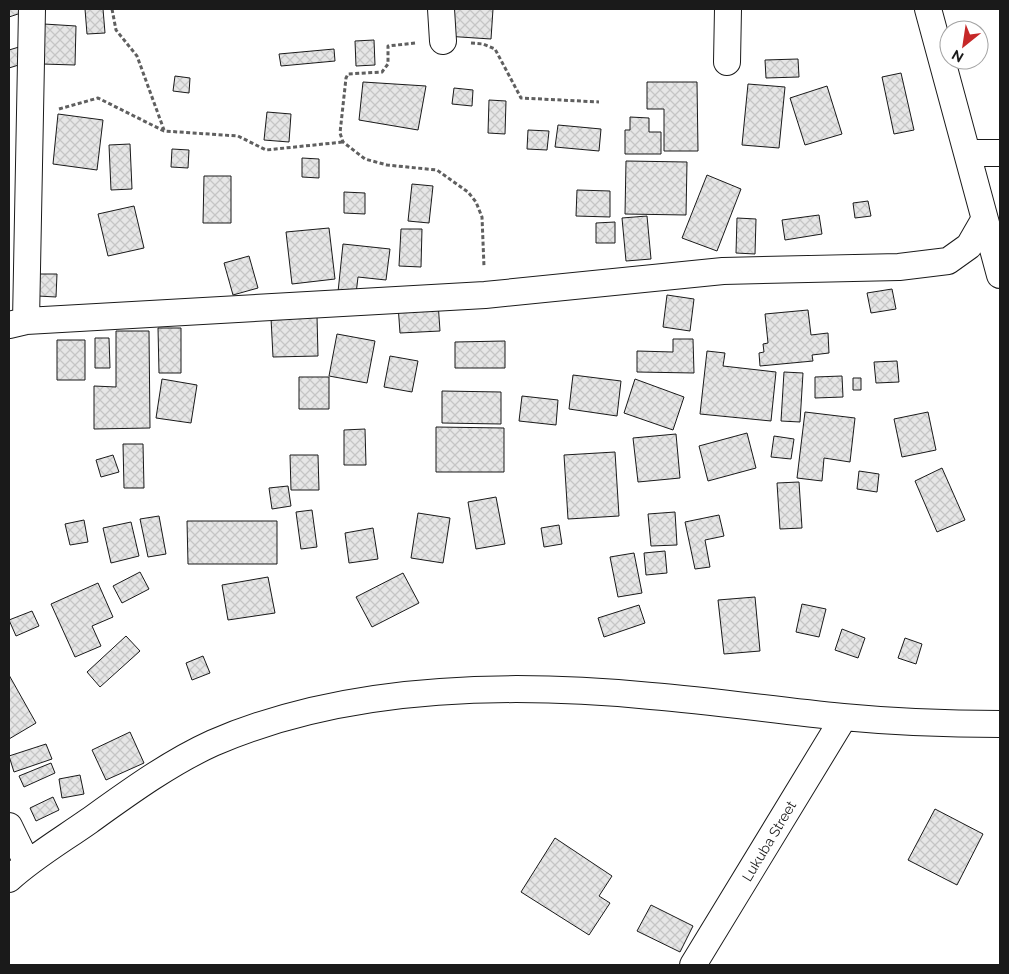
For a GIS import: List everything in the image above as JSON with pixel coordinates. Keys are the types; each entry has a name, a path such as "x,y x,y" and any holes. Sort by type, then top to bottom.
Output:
{"street":[{"path":"32,9 17,323 485,295 722,271 899,267 948,261 969,246 984,220"},
{"path":"441,9 442,41"},
{"path":"727,62 728,9"},
{"path":"928,9 1000,275"},
{"path":"968,153 1000,153"},
{"path":"9,826 18,871 138,785 212,744 288,716 355,700 464,690 551,691 648,695 844,717 952,724 1000,724"},
{"name":"Lukuba Street","path":"693,965 844,717"}],"path":[{"path":"112,9 116,30 134,50 140,62 164,131"},
{"path":"485,295 482,218 476,202 468,192 437,170 387,165 372,161 350,149 343,142 340,132 348,74 382,72 388,64 387,49 390,45 442,41 483,44 494,49 519,95 524,99 599,102"},
{"path":"57,110 98,98 164,131 238,136 266,150 272,151 343,142"}],"building":[{"path":"9,9 19,9 21,13 9,17"},
{"path":"85,9 103,9 105,33 87,34"},
{"path":"447,9 493,9 491,39 445,36"},
{"path":"44,24 76,26 75,65 42,64"},
{"path":"374,40 375,65 356,66 355,41"},
{"path":"19,47 25,63 9,68 9,50"},
{"path":"334,49 335,61 281,66 279,54"},
{"path":"798,59 799,77 766,78 765,60"},
{"path":"901,73 914,130 894,134 882,77"},
{"path":"175,76 190,78 189,93 173,91"},
{"path":"363,82 426,86 418,130 359,120"},
{"path":"647,82 697,82 698,151 664,151 664,109 647,109"},
{"path":"748,84 785,87 779,148 742,145"},
{"path":"827,86 842,134 805,145 790,98"},
{"path":"454,88 473,90 472,106 452,104"},
{"path":"489,100 506,101 505,134 488,133"},
{"path":"267,112 291,114 289,142 264,140"},
{"path":"58,114 103,120 97,170 53,164"},
{"path":"630,117 649,118 649,132 661,132 661,154 625,154 625,130 630,130"},
{"path":"558,125 601,129 599,151 555,147"},
{"path":"528,130 549,131 547,150 527,149"},
{"path":"130,144 132,189 111,190 109,145"},
{"path":"172,149 189,150 188,168 171,167"},
{"path":"302,158 319,159 319,178 302,177"},
{"path":"626,161 687,162 686,215 625,214"},
{"path":"707,175 741,189 717,251 682,238"},
{"path":"204,176 231,176 231,223 203,223"},
{"path":"412,184 433,186 429,223 408,221"},
{"path":"577,190 610,191 610,217 576,216"},
{"path":"344,192 365,193 365,214 344,213"},
{"path":"868,201 871,216 855,218 853,203"},
{"path":"134,206 144,248 108,256 98,214"},
{"path":"819,215 822,234 785,240 782,220"},
{"path":"647,216 651,259 626,261 622,218"},
{"path":"737,218 756,219 755,254 736,253"},
{"path":"615,222 615,243 596,243 596,223"},
{"path":"329,228 335,279 292,284 286,232"},
{"path":"401,229 422,229 421,267 399,266"},
{"path":"343,244 390,249 386,280 358,277 356,294 338,292"},
{"path":"249,256 258,288 233,295 224,263"},
{"path":"38,274 57,274 56,297 38,296"},
{"path":"892,289 896,309 871,313 867,293"},
{"path":"667,295 694,299 690,331 663,327"},
{"path":"438,302 440,331 400,333 398,305"},
{"path":"808,310 811,335 828,333 829,353 812,355 813,361 760,366 759,353 764,352 763,344 768,343 765,314"},
{"path":"317,316 318,356 273,357 271,318"},
{"path":"158,328 181,328 181,373 159,373"},
{"path":"116,331 149,331 150,428 94,429 94,386 116,387"},
{"path":"337,334 375,341 367,383 329,376"},
{"path":"95,338 109,338 110,368 95,368"},
{"path":"673,339 693,339 694,373 637,372 637,351 673,352"},
{"path":"57,340 85,340 85,380 57,380"},
{"path":"505,341 505,368 455,368 455,342"},
{"path":"707,351 725,353 723,366 776,372 771,421 700,414"},
{"path":"390,356 418,361 412,392 384,387"},
{"path":"897,361 899,382 876,383 874,362"},
{"path":"784,372 803,373 800,422 781,421"},
{"path":"573,375 621,381 617,416 569,409"},
{"path":"842,376 843,397 815,398 815,377"},
{"path":"299,377 329,377 329,409 299,409"},
{"path":"853,378 861,378 861,390 853,390"},
{"path":"162,379 197,385 191,423 156,418"},
{"path":"635,379 684,397 673,430 624,413"},
{"path":"442,391 501,392 501,424 442,423"},
{"path":"522,396 558,400 556,425 519,421"},
{"path":"805,412 855,418 850,462 824,458 822,481 797,478"},
{"path":"928,412 936,450 902,457 894,419"},
{"path":"436,427 504,428 504,472 436,472"},
{"path":"365,429 366,465 344,465 344,430"},
{"path":"747,433 756,468 708,481 699,446"},
{"path":"676,434 680,478 638,482 633,438"},
{"path":"774,436 794,439 791,459 771,457"},
{"path":"123,444 143,444 144,488 124,488"},
{"path":"615,452 619,516 568,519 564,455"},
{"path":"113,455 119,472 101,477 96,460"},
{"path":"290,455 318,455 319,490 291,490"},
{"path":"942,468 965,520 937,532 915,481"},
{"path":"859,471 879,474 877,492 857,489"},
{"path":"799,482 802,528 780,529 777,483"},
{"path":"288,486 291,506 272,509 269,488"},
{"path":"496,497 505,544 476,549 468,502"},
{"path":"312,510 317,547 301,549 296,512"},
{"path":"675,512 677,545 651,546 648,514"},
{"path":"418,513 450,518 443,563 411,558"},
{"path":"719,515 724,536 705,540 710,567 695,569 685,522"},
{"path":"159,516 166,554 148,557 140,519"},
{"path":"84,520 88,542 70,545 65,524"},
{"path":"187,521 277,521 277,564 188,564"},
{"path":"131,522 139,556 111,563 103,528"},
{"path":"559,525 562,544 544,547 541,528"},
{"path":"373,528 378,559 349,563 345,533"},
{"path":"665,551 667,573 646,575 644,553"},
{"path":"634,553 642,593 618,597 610,557"},
{"path":"140,572 149,589 122,603 113,586"},
{"path":"403,573 419,603 372,627 356,597"},
{"path":"268,577 275,613 228,620 222,585"},
{"path":"98,583 113,617 92,626 101,646 75,657 51,604"},
{"path":"755,597 760,651 724,654 718,600"},
{"path":"802,604 826,609 819,637 796,632"},
{"path":"639,605 645,623 604,637 598,618"},
{"path":"32,611 39,626 16,636 9,620"},
{"path":"842,629 865,638 858,658 835,650"},
{"path":"126,636 140,651 100,687 87,672"},
{"path":"905,638 922,644 916,664 898,658"},
{"path":"203,656 210,673 192,680 186,663"},
{"path":"9,675 36,723 9,739"},
{"path":"130,732 144,763 106,780 92,750"},
{"path":"46,744 52,759 14,772 9,756"},
{"path":"51,763 55,773 24,787 19,776"},
{"path":"80,775 84,794 62,798 59,779"},
{"path":"53,797 59,810 36,821 30,808"},
{"path":"935,809 983,834 957,885 908,860"},
{"path":"555,838 612,876 599,896 610,903 589,935 521,892"},
{"path":"651,905 693,926 680,952 637,931"}]}
